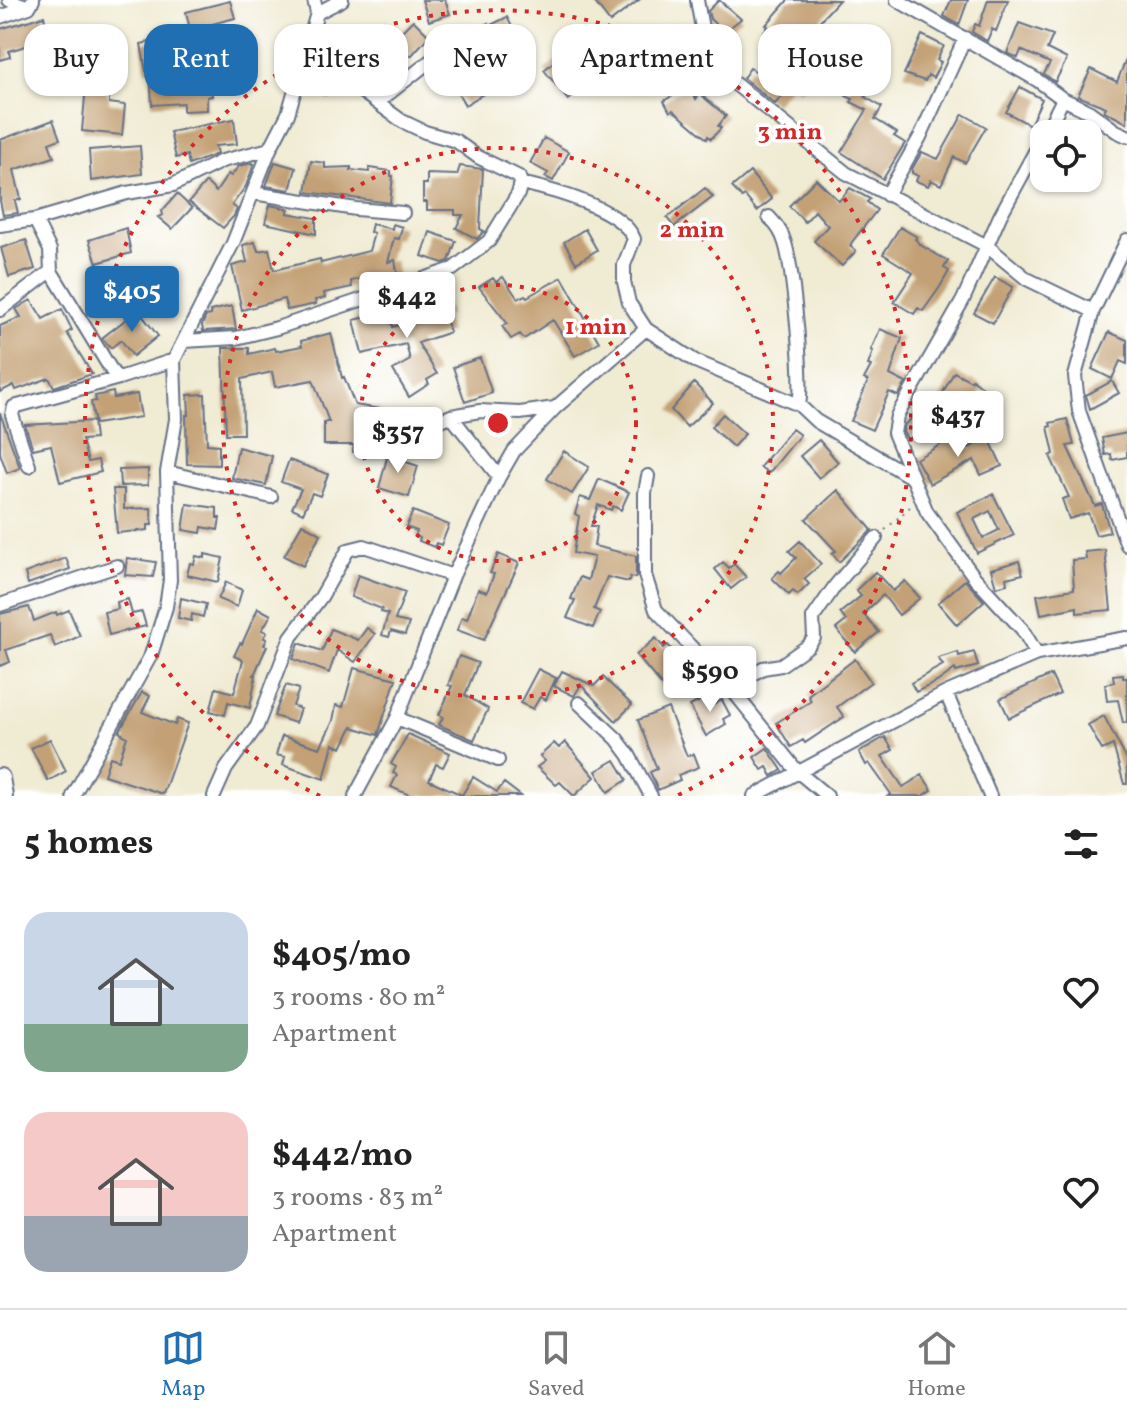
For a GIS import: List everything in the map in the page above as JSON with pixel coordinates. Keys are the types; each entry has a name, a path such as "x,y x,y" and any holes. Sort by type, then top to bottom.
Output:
{"highway":[{"path":"0,778 3,796"}],"street":[{"path":"9,0 31,3"},
{"path":"315,6 342,0"},
{"path":"697,0 706,51 729,79 846,173 987,246 1027,279 1093,311"},
{"path":"897,0 1127,136"},
{"path":"0,17 31,3"},
{"path":"887,195 920,137 965,38"},
{"path":"378,102 424,66"},
{"path":"73,796 151,655 166,607 170,580 167,472 176,419 174,360 227,256 293,96"},
{"path":"184,341 236,338 277,328 453,269 489,241 518,194 519,177 478,157 456,141 402,121 370,96"},
{"path":"1052,120 1063,99"},
{"path":"0,225 35,220 127,193 173,185 222,161 270,149"},
{"path":"1030,162 963,300 897,416 894,433 920,499 975,578 1022,629 1037,654"},
{"path":"521,183 554,190 585,202 630,229 634,239 624,265 624,282 629,303 646,329 695,361 799,405 816,421 911,477"},
{"path":"253,193 403,213"},
{"path":"769,217 780,230 787,247 801,395 799,405"},
{"path":"35,220 50,250 51,271 119,378"},
{"path":"1127,240 1093,311 1075,376 1079,411 1127,545"},
{"path":"0,310 51,271"},
{"path":"355,796 397,718 453,576 514,451 555,408 646,329"},
{"path":"29,466 12,415 14,407 174,360"},
{"path":"383,443 451,416 480,411 520,413 555,408"},
{"path":"451,416 499,477"},
{"path":"167,472 271,497"},
{"path":"648,476 645,493 645,575 656,610 733,691 797,771 827,796"},
{"path":"733,691 740,681 763,668 781,665 808,646 814,638 813,618 835,586 876,538"},
{"path":"214,796 226,769 257,726 291,637 321,597 348,550 364,546 453,576"},
{"path":"0,605 117,566"},
{"path":"754,796 946,693 1037,654 1127,638"},
{"path":"946,693 990,796"},
{"path":"579,703 617,739 651,796"},
{"path":"397,718 498,760"}],"path":[{"path":"876,538 920,499"}],"building":[{"path":"422,0 445,0 450,14 429,21"},
{"path":"593,0 639,0 610,22"},
{"path":"719,0 741,19 734,24 715,24 708,11"},
{"path":"788,0 839,0 817,24 767,24"},
{"path":"951,0 968,0 959,25 944,16"},
{"path":"988,0 1008,0 996,31 992,29 987,41 972,32 975,24 979,26"},
{"path":"230,1 235,18 212,24 189,24 186,12"},
{"path":"44,16 46,24 24,24 24,46 9,51 10,57 0,60 0,29"},
{"path":"507,17 510,24 493,24"},
{"path":"413,20 424,31 424,42 411,56 408,53 408,25"},
{"path":"1019,23 1053,35 1047,49 1067,59 1055,82 1044,74 1050,63 1021,50 1018,58 1007,53"},
{"path":"922,35 944,46 933,78 928,75 925,81 904,74"},
{"path":"1126,59 1127,123 1104,111 1106,107 1078,96 1091,69 1117,82"},
{"path":"552,64 552,80 544,70"},
{"path":"750,68 758,72 758,90 743,78"},
{"path":"1020,87 1042,99 1030,125 1006,112"},
{"path":"85,96 109,96 109,103 125,105 122,135 82,131"},
{"path":"151,96 212,96 207,97 207,110 183,111 183,103 152,105"},
{"path":"460,96 480,96 465,105"},
{"path":"672,96 694,96 696,99 702,96 726,116 718,126 721,128 711,139 708,136 707,139 673,110 670,112 664,101"},
{"path":"765,96 782,96 775,104"},
{"path":"846,96 866,96 882,107 875,119 897,133 894,136 905,143 883,179 841,152 867,110 851,102 853,99"},
{"path":"963,114 986,127 965,163 954,157 941,185 931,180 928,186 916,181 918,176 912,173 912,169 922,152 938,159"},
{"path":"234,119 237,144 215,146 217,154 189,165 187,155 176,158 170,132"},
{"path":"53,120 60,139 49,143 54,157 14,170 21,199 15,201 18,213 3,215 0,201 0,140"},
{"path":"544,138 569,152 553,181 545,177 548,173 530,163"},
{"path":"140,146 142,174 91,181 89,150"},
{"path":"311,161 325,163 325,168 391,171 390,203 306,192"},
{"path":"275,162 296,168 290,190 266,186"},
{"path":"252,163 246,186 232,205 237,209 234,216 223,228 189,202 206,182 216,192 228,174 231,176 239,166"},
{"path":"460,166 483,169 480,229 484,231 477,239 456,228 463,215 455,215 455,210 427,210 427,202 423,202 423,184 427,184 427,174 457,175"},
{"path":"750,172 772,199 757,211 745,196 742,198 732,187"},
{"path":"816,179 839,201 850,188 870,199 867,202 877,210 852,242 850,246 856,251 842,266 814,241 828,226 815,211 805,222 789,206"},
{"path":"705,188 713,197 674,227 667,218"},
{"path":"177,194 192,208 172,229 158,217 163,215 162,211"},
{"path":"270,205 289,209 287,213 316,218 316,234 265,223"},
{"path":"372,224 392,229 393,224 402,227 399,239 394,238 388,262 395,260 398,278 375,286 374,276 351,281 352,287 324,293 325,298 315,300 316,304 287,310 284,299 242,310 232,266 247,262 243,245 255,242 258,251 269,249 274,270 320,259 321,263 369,251 374,233 370,232"},
{"path":"900,227 917,237 915,239 922,246 948,261 944,268 949,271 940,287 923,311 918,308 914,314 894,302 913,273 883,254"},
{"path":"126,228 131,253 97,263 89,240"},
{"path":"585,229 597,250 576,263 564,242"},
{"path":"430,232 456,241 449,261 443,263 422,256"},
{"path":"26,240 35,269 9,277 1,248"},
{"path":"503,277 518,299 562,277 599,342 575,356 553,320 524,339 520,334 511,339 502,326 507,323 479,287 493,278 496,282"},
{"path":"995,277 1013,287 993,323 974,313"},
{"path":"443,292 450,314 445,316 450,332 418,343 437,374 427,380 429,384 409,397 393,370 410,360 406,344 362,354 354,320 389,312 393,327 429,315 423,299"},
{"path":"31,300 43,319 62,309 72,330 67,333 92,374 54,387 49,378 16,390 14,385 0,392 0,326 21,317 16,309"},
{"path":"232,306 236,329 203,331 202,325 206,316 211,315 210,311"},
{"path":"138,310 158,336 133,356 121,340 111,348 102,338"},
{"path":"880,329 902,338 890,375 906,383 898,396 889,392 872,430 851,421 868,381 864,379 871,366 868,365 871,350"},
{"path":"1109,332 1127,340 1127,364 1120,361 1112,379 1092,369"},
{"path":"331,333 342,378 355,405 381,409 380,419 374,418 369,454 353,452 354,445 324,445 324,422 329,422 313,380 275,387 272,372 242,379 243,434 226,434 223,348 249,348 249,354 275,348 276,351 302,346 301,341"},
{"path":"480,358 492,393 465,402 453,367"},
{"path":"954,372 983,387 964,422 935,407"},
{"path":"1112,381 1119,393 1090,409 1086,395"},
{"path":"694,383 713,403 687,427 671,410"},
{"path":"113,392 114,398 137,394 141,417 95,424 91,402 96,401 95,396"},
{"path":"205,394 207,444 219,445 219,465 187,464 188,395"},
{"path":"928,405 937,416 908,440 903,432 905,424 916,415 914,413"},
{"path":"0,413 20,468 7,473 0,453"},
{"path":"723,414 745,434 733,447 711,427"},
{"path":"1067,419 1074,445 1067,446 1095,506 1102,504 1110,532 1096,535 1088,513 1069,519 1062,499 1069,497 1050,456 1054,454 1048,427 1050,423"},
{"path":"93,421 95,439 82,440 88,462 98,460 101,472 60,482 51,445 33,449 25,425"},
{"path":"792,429 800,435 769,473 760,467"},
{"path":"1127,433 1127,457 1112,460 1111,454 1105,455 1102,438"},
{"path":"952,438 960,452 989,438 1002,466 981,475 974,460 930,484 916,459"},
{"path":"819,440 838,462 819,478 800,456"},
{"path":"238,447 272,456 266,485 232,478"},
{"path":"389,450 401,454 400,460 418,466 409,497 379,488"},
{"path":"564,451 589,467 572,494 547,479"},
{"path":"289,460 328,474 320,496 312,493 303,513 292,508 301,489 281,482"},
{"path":"148,469 148,485 120,486 119,470"},
{"path":"599,479 629,492 621,510 598,505 591,526 597,526 594,546 636,556 636,575 635,578 630,577 629,582 607,577 594,609 600,612 593,628 567,618 580,577 588,580 594,557 573,553 579,516 575,514 580,497 590,500"},
{"path":"113,489 124,489 124,509 151,508 152,525 148,525 148,530 117,533"},
{"path":"838,490 872,530 839,562 832,553 836,551 806,519"},
{"path":"993,494 1014,535 977,553 957,512","holes":["990,511 999,530 983,538 974,519"]},
{"path":"187,504 217,508 217,518 220,518 218,530 202,527 201,533 183,530"},
{"path":"413,511 449,525 441,545 436,543 434,547 419,541 420,538 415,536 417,531 406,527"},
{"path":"302,524 321,534 303,566 284,556"},
{"path":"800,541 821,564 804,579 809,584 798,595 793,591 789,595 772,578 796,558 789,551"},
{"path":"1105,550 1111,610 1077,613 1077,607 1041,614 1037,595 1074,589 1072,560 1086,559 1085,552"},
{"path":"205,554 223,558 218,582 187,575 190,563 194,564 196,556 205,558"},
{"path":"498,554 519,563 484,640 457,630 462,617 467,619 478,589 487,592 494,574 490,573"},
{"path":"66,558 70,569 28,584 25,573"},
{"path":"127,558 156,562 153,577 125,575"},
{"path":"1019,561 1023,574 1006,578 1007,584 996,587 991,569"},
{"path":"723,562 729,568 734,564 746,577 731,589 715,569"},
{"path":"875,572 893,591 905,581 920,598 899,615 883,595 863,614 879,632 855,652 836,629 846,621 840,613 861,596 856,590"},
{"path":"358,575 405,592 395,620 409,623 405,635 391,631 389,637 382,635 388,614 351,597"},
{"path":"965,580 984,601 957,625 938,603"},
{"path":"226,582 242,590 237,607 218,599"},
{"path":"181,598 206,604 203,617 192,614 191,621 178,618"},
{"path":"128,599 132,614 142,612 146,626 109,635 104,612 118,609 117,602"},
{"path":"29,607 34,621 69,610 80,636 55,647 50,635 6,650 10,662 0,666 0,614"},
{"path":"258,608 271,615 262,630 267,632 264,645 267,646 254,675 250,708 228,702 225,715 210,711 216,688 234,693 243,660 234,656"},
{"path":"367,628 375,634 355,662 337,650 329,673 293,659 299,643 322,651 331,629 358,640"},
{"path":"656,638 664,648 668,645 679,658 673,663 681,672 663,687 636,655"},
{"path":"958,652 959,656 974,652 978,666 956,672 955,669 916,692 911,683 943,665 938,658"},
{"path":"459,656 478,663 465,695 488,709 474,740 439,725 443,717 439,715 452,686 448,685"},
{"path":"855,659 871,682 837,707 844,717 805,743 803,740 791,747 776,723 811,701 808,695"},
{"path":"354,668 396,679 378,735 352,727 342,748 333,744 324,779 283,765 285,757 276,755 282,736 320,748 333,721 336,705 343,707"},
{"path":"538,669 556,678 546,700 540,697 533,709 520,703"},
{"path":"562,671 594,686 603,677 632,705 616,721 581,685 574,696 554,686"},
{"path":"1123,674 1123,678 1127,678 1127,722 1123,723 1118,700 1107,701 1105,684 1114,682 1113,675"},
{"path":"1051,675 1060,694 1009,718 1000,699"},
{"path":"286,685 299,689 293,706 300,709 295,723 274,716"},
{"path":"142,692 150,696 142,712 175,725 177,719 188,723 163,794 104,775 110,757 119,760 127,737 119,732"},
{"path":"711,695 715,704 722,700 730,715 723,719 726,724 706,736 690,706"},
{"path":"668,708 687,756 694,754 699,767 678,775 680,780 658,790 650,772 657,769 638,720"},
{"path":"1104,716 1127,760 1127,784 1124,784 1113,745 1102,750 1088,725"},
{"path":"408,734 450,753 443,767 436,764 429,780 462,795 473,777 497,792 504,783 521,796 412,796 391,787 397,775 393,773 396,767 391,764"},
{"path":"885,737 893,750 882,756 903,787 922,775 932,790 923,796 888,796 891,794 859,752"},
{"path":"50,739 66,771 48,781 31,748"},
{"path":"565,742 595,777 574,796 560,782 556,785 537,767 545,761 540,756 554,743 559,748"},
{"path":"767,748 782,770 772,776 767,767 762,770 754,757"},
{"path":"615,760 627,780 608,792 596,771"}]}
